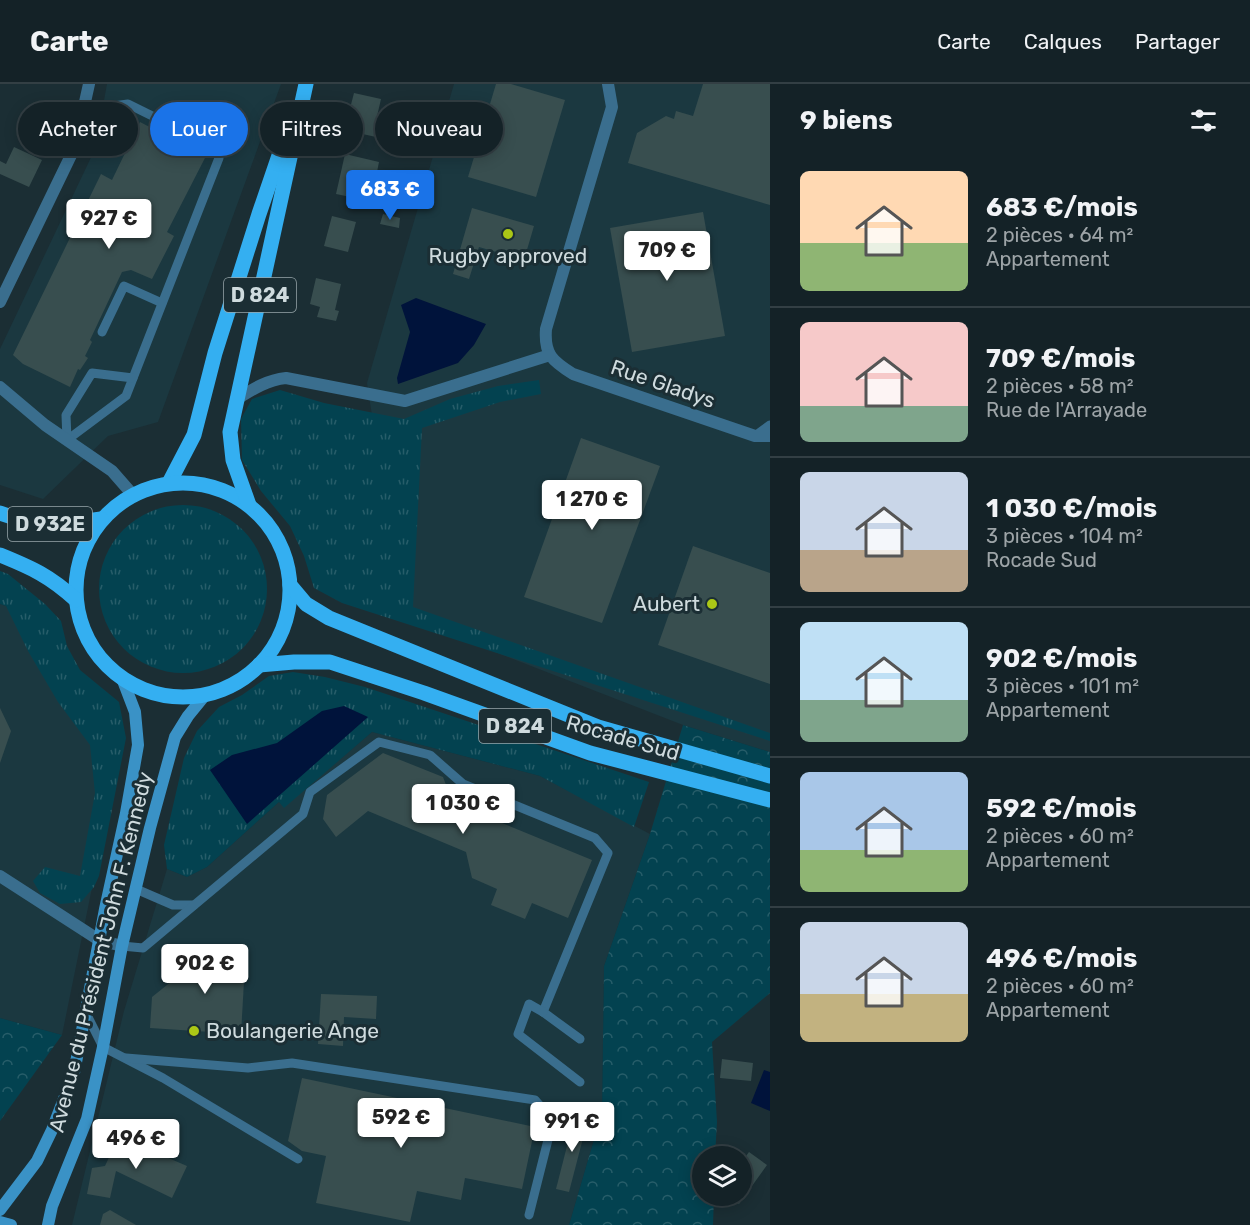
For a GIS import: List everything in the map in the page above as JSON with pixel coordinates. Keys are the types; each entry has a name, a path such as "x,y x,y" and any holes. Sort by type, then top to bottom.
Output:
{"main road":[{"name":"D 824","path":"249,505 233,460 231,432 305,84"},
{"name":"D 824","path":"169,483 194,435 215,353 305,84"},
{"path":"169,483 197,483 216,488 249,505 270,528 284,555 290,585 284,623 277,641 259,665 243,678 225,688 206,694 176,697 148,691 122,678 99,657 88,639 83,630 76,600 77,571 86,544 101,519 133,495 150,487 169,483"},
{"name":"D 932E","path":"0,513 25,522 53,525 101,519"},
{"name":"D 932E","path":"0,555 41,572 58,583 76,600"},
{"name":"Rocade Sud","path":"290,585 306,604 330,618 598,727 770,776"},
{"name":"Rocade Sud","path":"259,665 330,662 590,753 770,800"},
{"name":"Avenue du Président John F. Kennedy","path":"0,1210 32,1169 52,1130 74,1073 138,745 135,712 122,678"},
{"name":"Avenue du Président John F. Kennedy","path":"48,1225 52,1206 87,1119 122,946 175,737 206,694"},
{"path":"0,1222 11,1225"}],"street":[{"path":"85,102 88,84"},
{"path":"237,399 262,384 286,378 405,401 550,355 545,343 546,329 612,106 609,84"},
{"path":"0,302 71,156"},
{"name":"Rue Gladys","path":"550,355 559,365 573,374 755,436 770,436"},
{"path":"0,387 45,425 112,471 133,495"},
{"path":"1,878 99,940 122,946"}],"lane":[{"path":"67,440 126,396 219,158 217,148 138,109"},
{"path":"102,332 124,286 162,303"},
{"path":"67,440 66,415 92,373 133,378"},
{"path":"755,436 770,425"},
{"path":"122,946 143,948 303,814 310,792 379,742 430,754 463,784 595,838 608,853 543,1012"},
{"path":"136,890 173,905 194,905"},
{"path":"580,1039 529,1004 518,1034 580,1082"},
{"path":"85,1011 103,1047 163,1078 298,1159"},
{"path":"126,1058 248,1068 292,1063 535,1101 549,1116 551,1128 529,1215"}],"shaded area":[{"path":"107,84 281,84 274,102 260,102 260,142 158,422 108,436 43,499 0,485 0,349 92,156 138,156 138,102 104,102"},
{"path":"454,84 770,84 770,752 683,725 403,616 367,383 433,156 503,156 503,102 449,102"},
{"path":"416,298 486,324 474,345 458,363 398,384 397,378 410,332 401,305"},
{"path":"0,604 6,606 115,775 62,1035 0,1018"},
{"path":"344,706 368,717 247,824 210,770 232,755 277,743 322,711"},
{"path":"372,732 540,776 650,834 604,966 602,1112 569,1225 72,1225 124,1011 167,869 187,877 207,867 279,802 284,807"},
{"path":"764,1070 770,1072 770,1111 751,1103"}],"green space":[{"path":"539,380 541,394 500,402 422,428 413,607 770,733 770,741 342,603 314,588 304,556 290,526 261,491 242,460 241,419 252,399 280,390 324,403 404,419 450,399 498,386"},
{"path":"183,505 199,506 215,511 243,529 261,557 266,573 266,605 261,621 243,649 215,667 199,672 183,673 167,672 151,667 123,649 105,621 100,605 99,589 100,573 105,557 123,529 151,511 167,506"},
{"path":"0,571 8,574 45,604 61,621 67,646 80,670 119,702 126,738 99,876 94,887 81,902 60,904 40,893 33,881 45,867 80,876 95,793 90,745 58,702 28,651 6,606 0,604"},
{"path":"293,672 365,687 649,782 634,827 540,776 372,732 284,808 279,802 207,867 187,877 167,869 164,845 184,758 197,731 219,707 242,695 269,676"},
{"path":"683,725 770,752 770,993 712,1042 717,1122 716,1146 692,1146 692,1206 714,1206 713,1225 569,1225 602,1112 604,966 650,834"},
{"path":"0,1018 62,1035 0,1121"}],"building":[{"path":"496,84 511,84 565,100 536,197 468,177 474,156 503,156 503,102 491,102"},
{"path":"703,84 770,84 770,205 628,163 637,133 666,116 674,119 676,111 693,116"},
{"path":"354,93 381,99 380,102 375,102 375,137 363,134 363,102 352,102"},
{"path":"140,122 150,127 150,156 206,156 167,232 174,236 152,279 131,270 122,272 90,340 92,342 85,356 88,358 80,370 78,369 70,387 23,364 13,355 101,174 112,180 124,156 138,156"},
{"path":"14,147 18,149 18,156 33,156 42,160 29,187 0,174 0,161 6,164"},
{"path":"345,156 379,162 374,187 364,184 360,199 336,194"},
{"path":"472,208 534,226 524,260 479,247 469,279 453,274"},
{"path":"703,212 725,336 632,352 610,228"},
{"path":"383,214 400,218 399,228 380,224"},
{"path":"332,216 356,222 348,252 324,246"},
{"path":"316,278 341,284 335,310 339,311 336,321 317,317 320,307 310,304"},
{"path":"581,438 660,466 602,623 524,597"},
{"path":"693,546 770,573 770,684 658,645"},
{"path":"0,708 11,731 0,763"},
{"path":"383,753 443,777 453,803 592,860 568,918 532,903 525,919 491,905 497,889 472,878 466,852 368,811 336,837 323,819 327,795"},
{"path":"217,945 246,947 241,1034 150,1028 152,997"},
{"path":"321,994 377,996 376,1019 344,1017 343,1046 318,1044"},
{"path":"722,1059 753,1063 751,1081 720,1078"},
{"path":"302,1078 535,1127 522,1189 465,1178 461,1200 417,1191 410,1222 316,1203 326,1156 302,1151 288,1141"},
{"path":"576,1111 588,1119 569,1192 556,1189"},
{"path":"119,1136 157,1158 159,1154 187,1166 172,1198 116,1171 110,1198 87,1194 92,1168 105,1166"},
{"path":"752,1154 767,1165 752,1186"},
{"path":"110,1210 136,1225 100,1225 103,1214"}],"place":[{"name":"Rugby approved","path":"508,234"},
{"name":"Aubert","path":"712,604"},
{"name":"Boulangerie Ange","path":"194,1031"}]}
